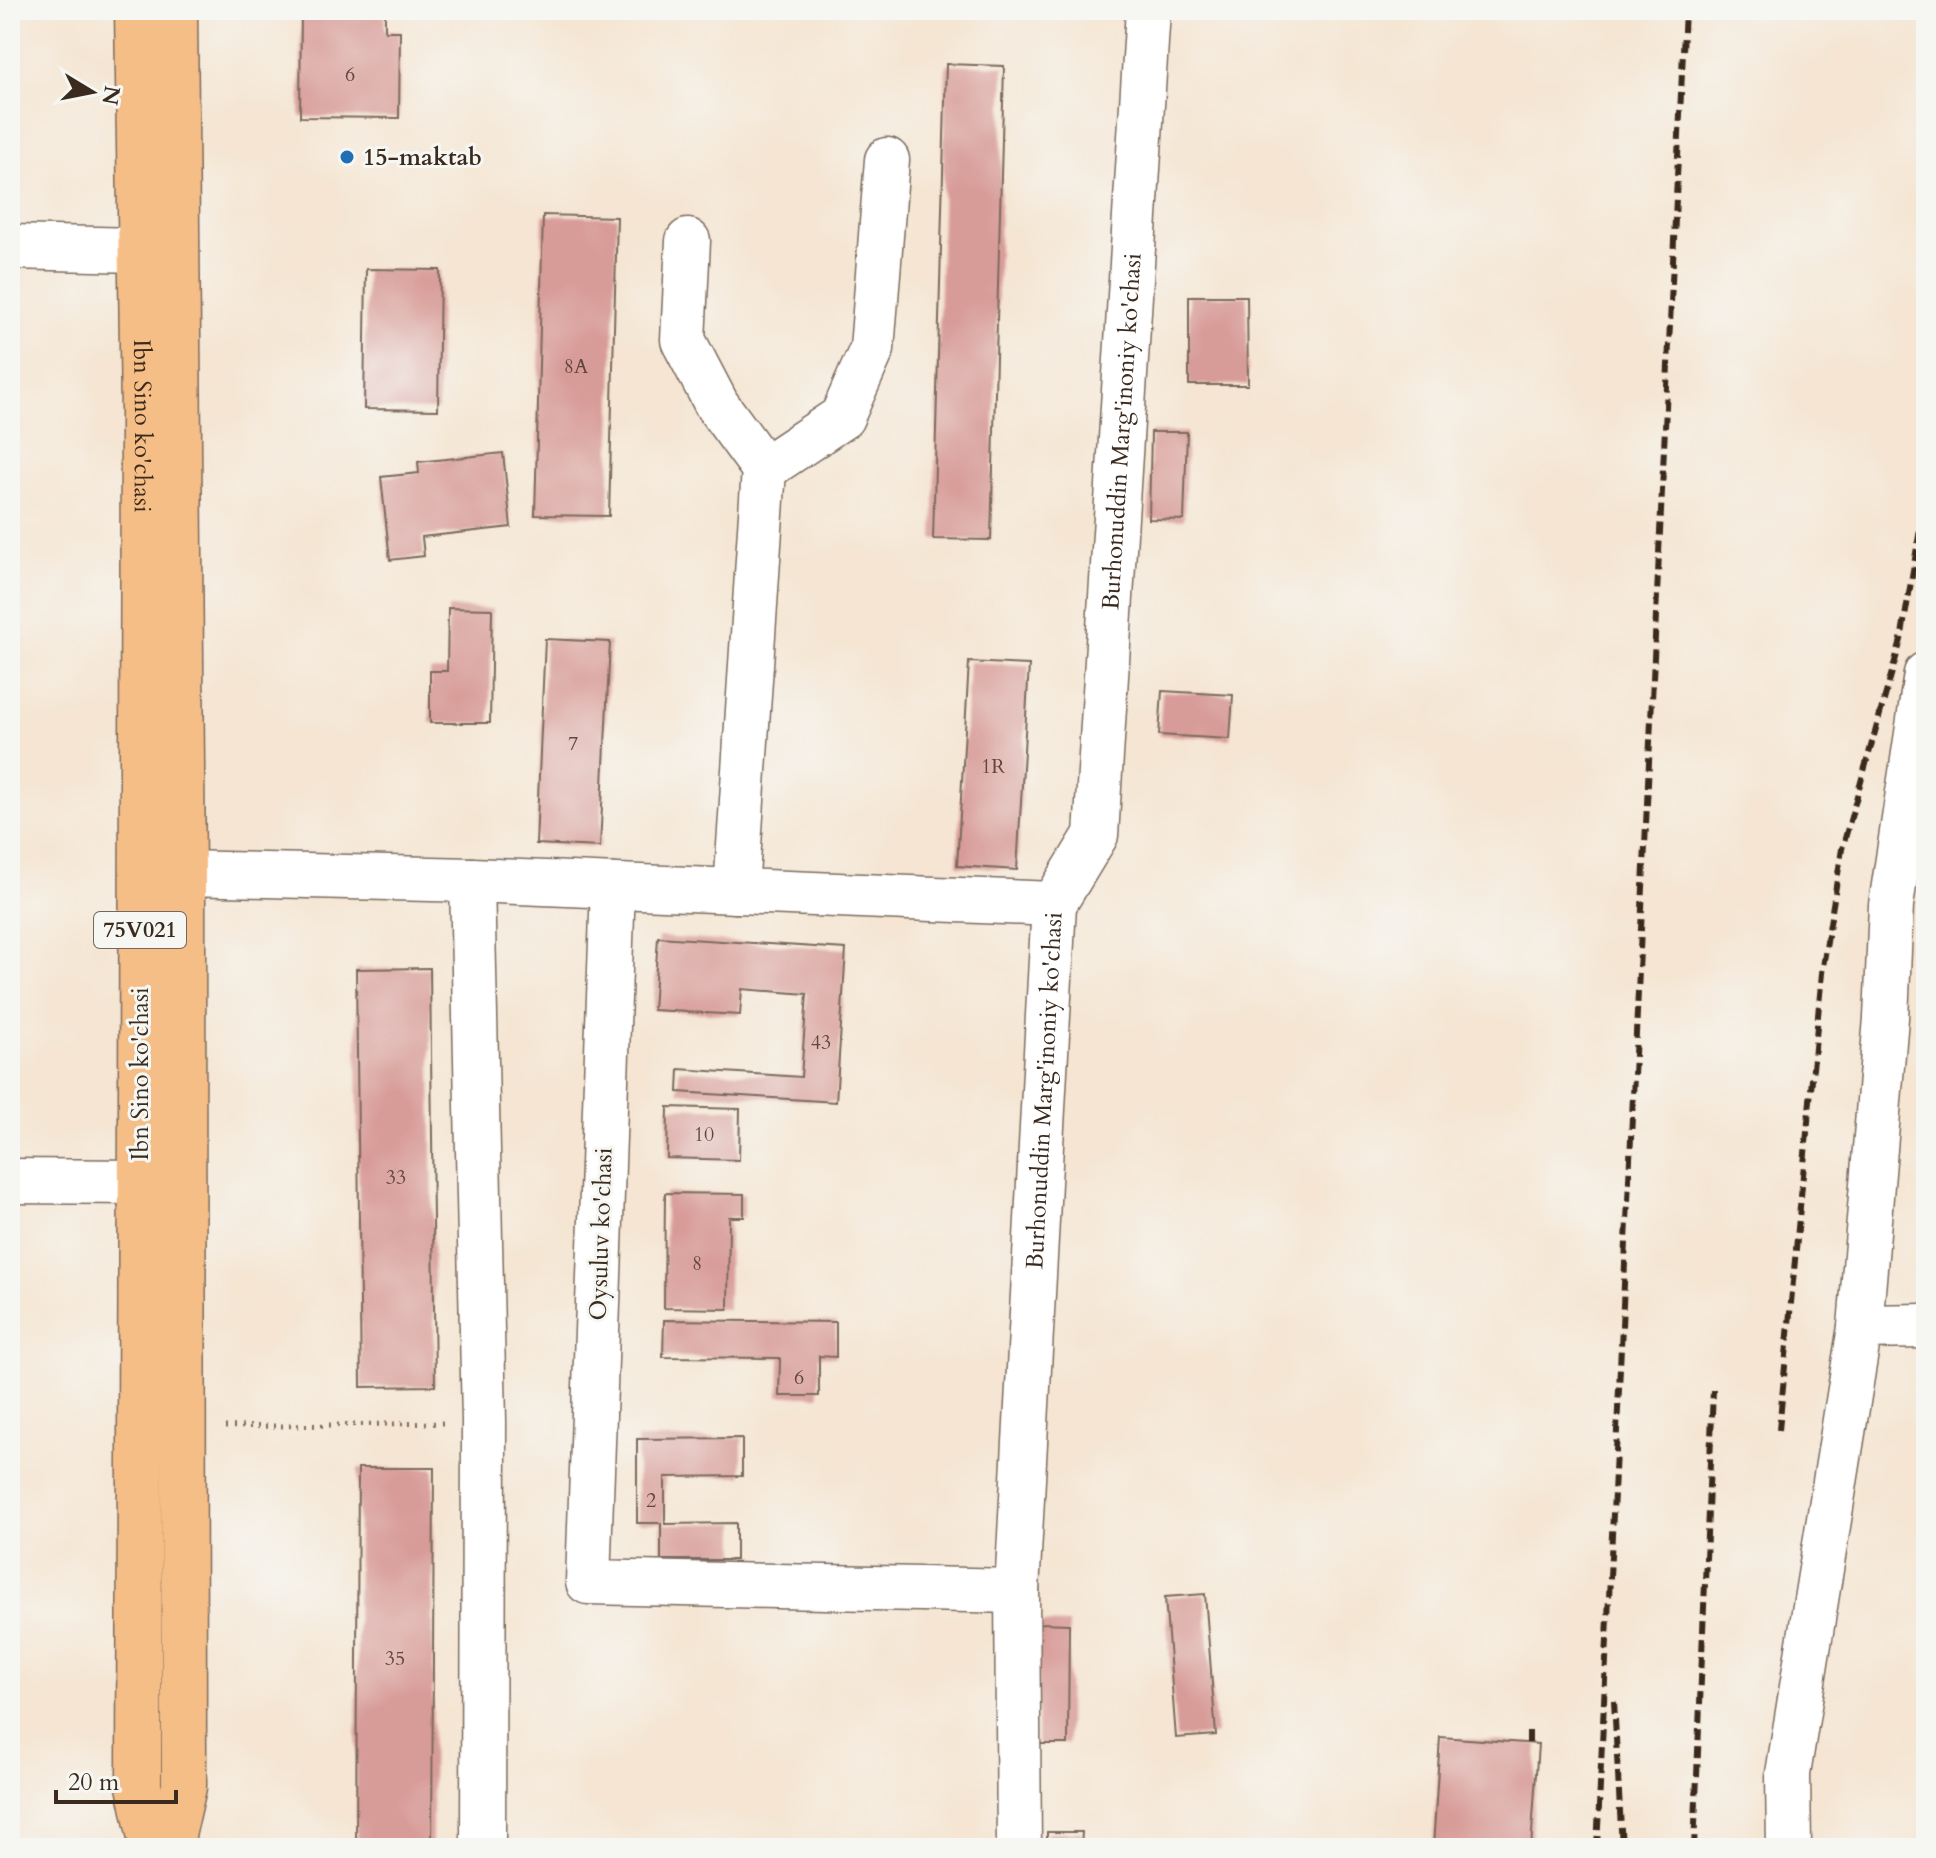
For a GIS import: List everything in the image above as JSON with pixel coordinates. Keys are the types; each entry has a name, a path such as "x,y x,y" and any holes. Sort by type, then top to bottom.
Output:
{"main road":[{"name":"Ibn Sino ko'chasi","path":"137,10 138,250 143,413 139,1786 152,1848"},
{"name":"Ibn Sino ko'chasi","path":"170,1848 184,1787 183,873 175,10"}],"street":[{"name":"Burhonuddin Marg'inoniy ko'chasi","path":"1019,1848 1017,1591 1054,904 1096,835 1148,10"},
{"path":"764,469 842,417 872,349 887,160"},
{"path":"688,241 683,340 717,405 764,469 736,891"},
{"path":"10,247 138,250"},
{"path":"1789,1848 1788,1774 1860,1327 1886,1018 1891,905 1926,674"},
{"path":"183,873 472,880 1054,904"},
{"path":"472,880 484,1421 483,1848"},
{"name":"Oysuluv ko'chasi","path":"613,886 588,1582 1017,1591"},
{"path":"10,1181 140,1182"},
{"path":"1860,1327 1926,1326"}],"path":[{"path":"183,1427 484,1421"}],"building":[{"path":"301,10 385,10 385,31 400,31 399,118 300,117"},
{"path":"946,64 1004,66 991,540 933,539"},
{"path":"543,215 617,217 609,516 535,515"},
{"path":"366,269 440,270 438,410 364,409"},
{"path":"1189,296 1247,296 1248,385 1189,385"},
{"path":"1151,432 1187,432 1184,520 1149,519"},
{"path":"503,453 511,527 422,537 424,556 390,560 381,477 419,473 418,462"},
{"path":"448,608 492,609 490,723 430,723 430,671 447,671"},
{"path":"545,639 610,642 600,847 536,844"},
{"path":"969,662 1029,665 1017,870 957,866"},
{"path":"1162,691 1233,695 1230,739 1159,735"},
{"path":"658,937 846,949 836,1102 678,1092 679,1069 801,1077 807,994 742,989 740,1015 653,1010"},
{"path":"430,968 435,1386 361,1387 356,969"},
{"path":"668,1107 740,1109 739,1160 667,1158"},
{"path":"665,1193 744,1194 744,1217 729,1217 728,1309 664,1308"},
{"path":"664,1320 836,1322 836,1357 819,1356 819,1396 779,1396 780,1358 663,1357"},
{"path":"742,1438 742,1476 665,1477 665,1524 736,1523 736,1560 661,1560 661,1523 637,1523 637,1439"},
{"path":"358,1468 434,1468 432,1848 356,1848"},
{"path":"1205,1594 1216,1735 1176,1738 1165,1597"},
{"path":"1038,1623 1069,1624 1068,1744 1037,1744"},
{"path":"1440,1737 1538,1744 1531,1848 1433,1848"},
{"path":"1047,1832 1082,1832 1081,1848 1047,1848"}],"railway":[{"path":"1597,1848 1685,10"},
{"path":"1779,1430 1822,973 1842,849 1901,640 1926,495"},
{"path":"1694,1848 1713,1390"},
{"path":"1614,1701 1622,1848"},
{"path":"1529,1727 1529,1743"}],"place":[{"name":"15-maktab","path":"347,157"}]}
